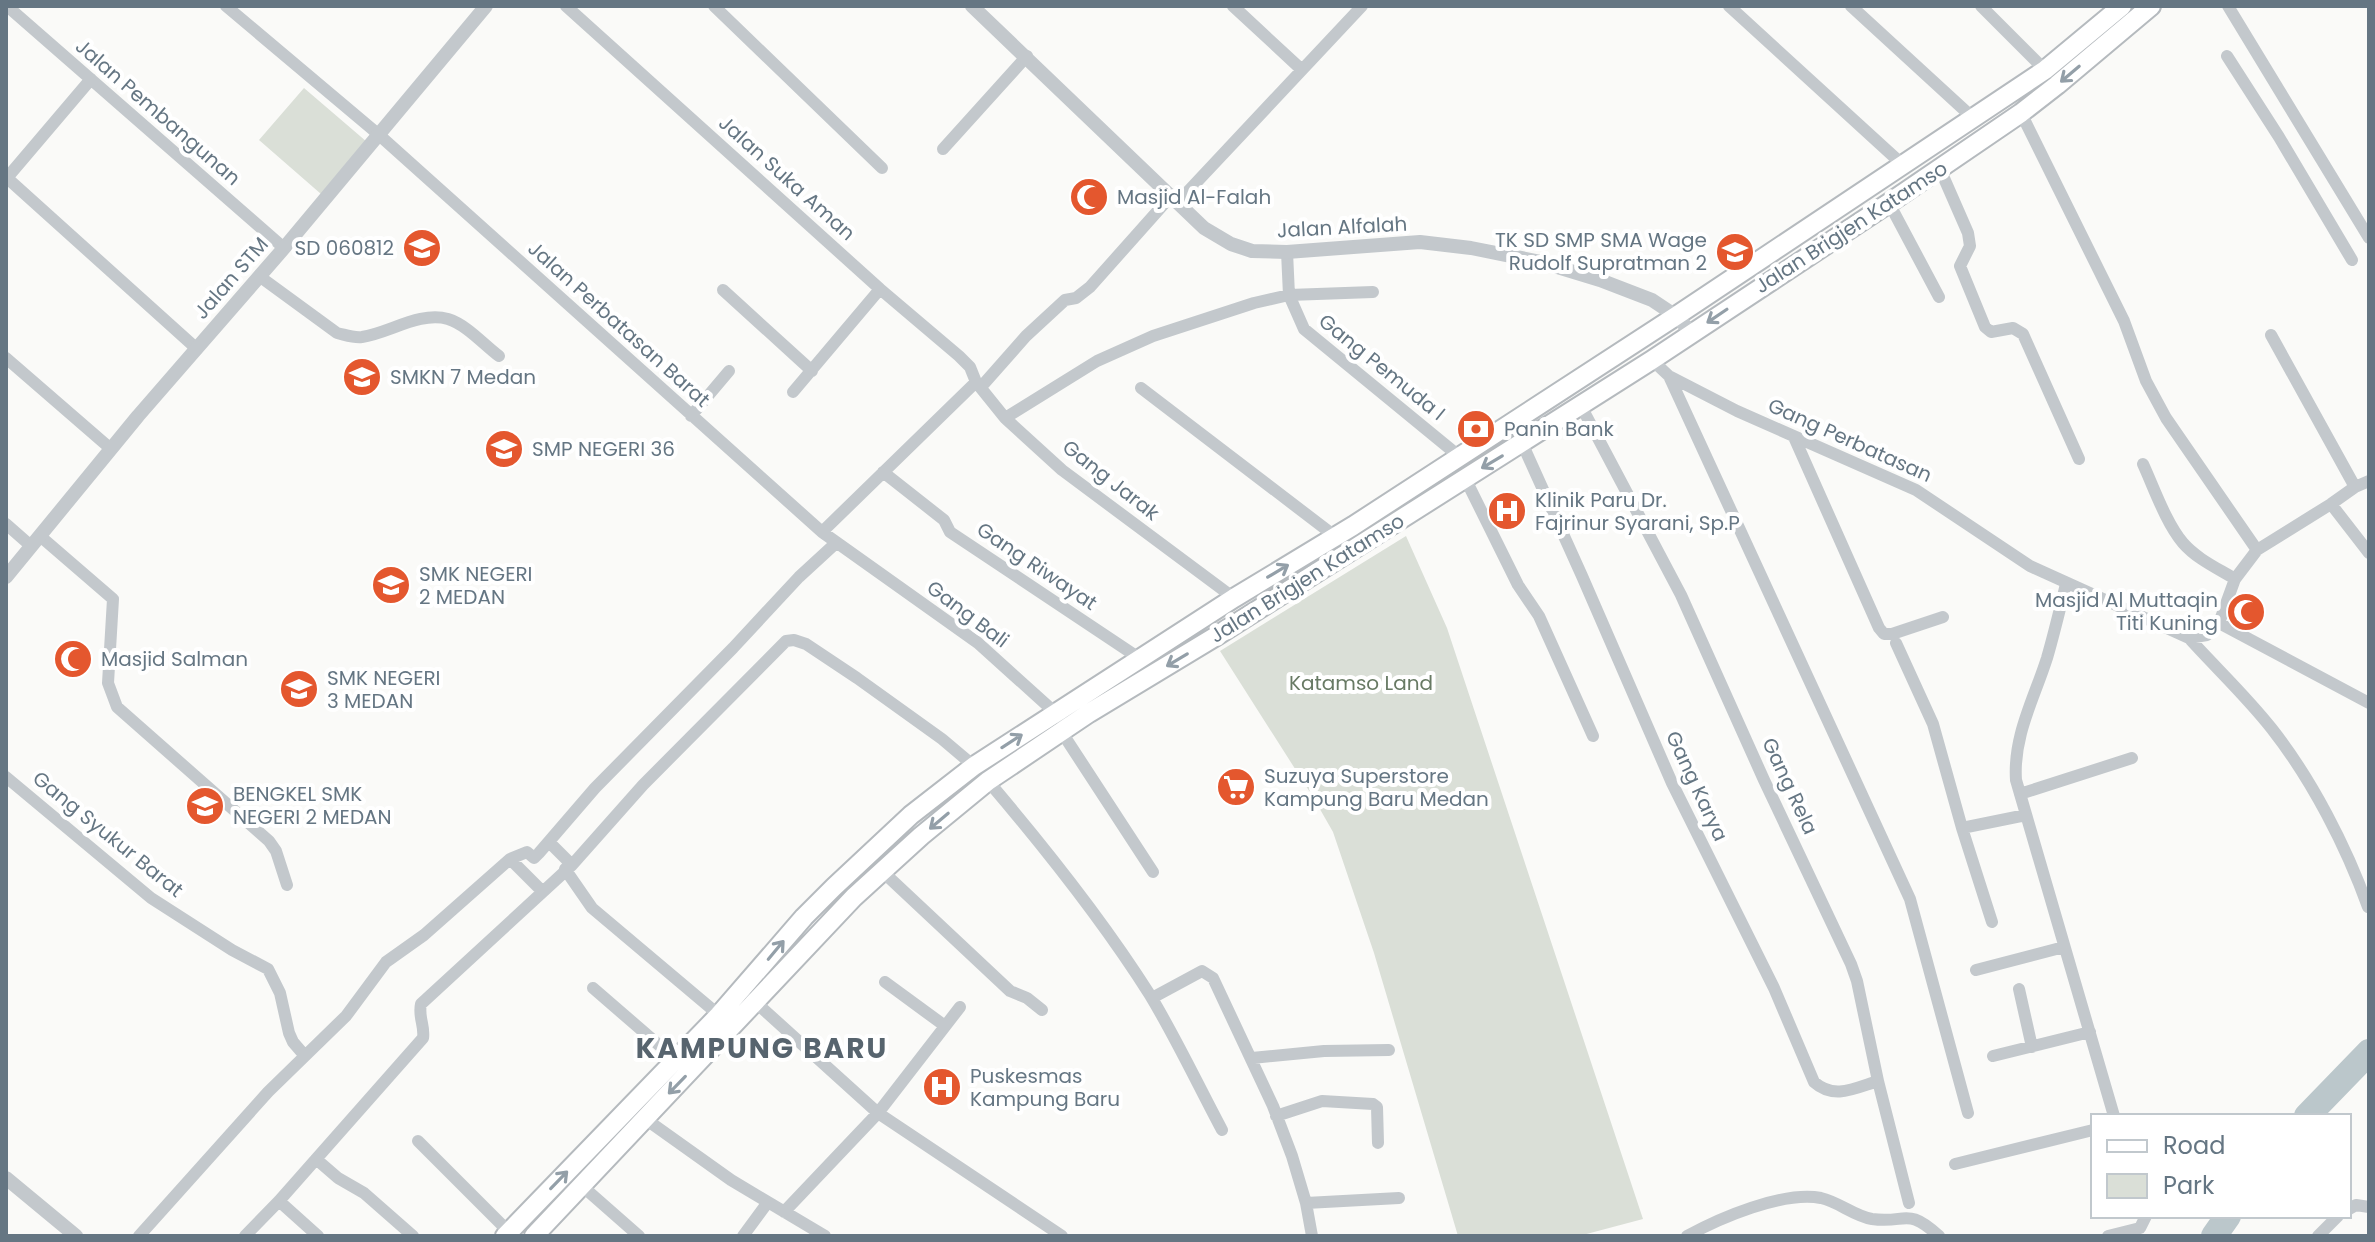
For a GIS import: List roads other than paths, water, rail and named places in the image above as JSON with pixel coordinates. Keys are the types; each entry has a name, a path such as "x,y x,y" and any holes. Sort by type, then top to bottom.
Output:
{"main road":[{"name":"Jalan Brigjen Katamso","path":"534,1236 644,1118 725,1021 742,988 804,917 911,815 974,766 1105,704 1218,635 1581,406 1889,203 2021,113 2105,32 2120,6"},
{"name":"Jalan Brigjen Katamso","path":"507,1234 675,1059 756,1002 882,871 1062,723 1096,687 1460,457 1972,117 2151,6"},
{"path":"1096,687 1105,704"}],"street":[{"name":"Jalan Pembangunan","path":"7,6 284,248"},
{"name":"Jalan Perbatasan Barat","path":"226,6 378,134 836,543"},
{"name":"Jalan STM","path":"6,577 486,6"},
{"name":"Jalan Suka Aman","path":"566,6 880,289 959,356 970,367 978,384"},
{"path":"714,6 882,168"},
{"name":"Jalan Alfalah","path":"972,6 1204,228 1231,244 1252,251 1287,252 1420,242 1471,248 1541,262 1600,280 1652,300 1676,316 1692,333"},
{"path":"1233,6 1302,70"},
{"path":"822,532 1065,300 1076,298 1090,287 1362,6"},
{"path":"1729,6 1903,165"},
{"path":"1851,6 1972,117"},
{"path":"1981,6 2045,70"},
{"path":"2228,6 2369,238"},
{"path":"943,149 1027,56"},
{"path":"2227,56 2352,260"},
{"path":"91,79 6,178 197,349"},
{"path":"2021,113 2124,321 2155,398 2257,550"},
{"path":"2279,137 2299,124"},
{"path":"1940,169 1968,233 1970,246 1960,266 1985,327 1991,332 2013,328 2023,334 2079,459"},
{"path":"1889,203 1939,297"},
{"name":"Gang Pemuda I","path":"1287,252 1289,295 1305,331 1460,457"},
{"path":"259,276 337,333 363,337 431,317 447,319 499,356"},
{"path":"793,392 880,289"},
{"path":"723,290 812,371"},
{"path":"1005,418 1097,361 1153,336 1254,303 1289,295 1373,292"},
{"path":"2189,638 2202,637 2219,623 2235,579 2257,550 2365,485 2271,335"},
{"path":"6,358 111,449"},
{"name":"Gang Perbatasan","path":"1652,360 1669,376 1794,437 1916,490 2030,566 2189,638"},
{"path":"691,416 729,371"},
{"path":"1669,376 1910,899 1968,1113"},
{"name":"Gang Jarak","path":"978,384 1005,418 1062,470 1234,598"},
{"path":"1141,388 1336,537"},
{"name":"Gang Rela","path":"1581,406 1681,595 1851,964 1909,1203"},
{"path":"1794,437 1879,628 1884,634 1892,634 1943,617"},
{"name":"Gang Karya","path":"1522,443 1672,783 1774,988 1814,1082 1832,1092 1878,1081"},
{"path":"2143,464 2183,543 2203,560 2235,579"},
{"name":"Gang Riwayat","path":"883,472 944,520 950,532 1139,658"},
{"path":"1465,478 1518,585 1539,616 1593,736"},
{"path":"2331,504 2369,553"},
{"path":"6,524 35,541 113,599 108,683 117,707 269,841 276,851 287,885"},
{"path":"139,1236 268,1092 346,1016 386,962 424,935 510,859 527,852 534,858 595,788 799,577 836,543"},
{"name":"Gang Bali","path":"836,543 978,643 1062,723 1153,872"},
{"path":"2066,584 2047,658 2019,736 2015,766 2020,794 2113,1114"},
{"path":"2219,623 2369,703"},
{"path":"2189,638 2272,729 2342,845 2368,907"},
{"path":"245,1236 423,1038 425,1029 420,1017 421,1004 568,867 643,785 786,641 806,644 942,739 974,766"},
{"path":"1896,643 1933,724 1992,922"},
{"path":"2020,794 2132,758"},
{"name":"Gang Syukur Barat","path":"6,777 151,898 232,950 268,969 280,993 289,1033 305,1056"},
{"path":"988,781 1086,903 1152,998 1222,1130"},
{"path":"1962,828 2026,815"},
{"path":"549,842 592,908 687,985 725,1021"},
{"path":"510,859 542,891"},
{"path":"882,871 1010,991 1027,998 1042,1010"},
{"path":"1976,970 2064,947"},
{"path":"1152,998 1202,971 1213,978 1252,1058 1292,1156 1312,1236"},
{"path":"885,982 945,1026"},
{"path":"593,988 675,1059"},
{"path":"742,988 878,1113 1062,1236"},
{"path":"2019,989 2032,1047"},
{"path":"784,1212 878,1113 960,1007"},
{"path":"1993,1056 2090,1032"},
{"path":"1252,1058 1324,1051 1389,1050"},
{"path":"1276,1116 1322,1101 1373,1104 1377,1107 1378,1143"},
{"path":"644,1118 720,1173 825,1236"},
{"path":"1955,1164 2091,1130"},
{"path":"418,1141 507,1234"},
{"path":"316,1159 338,1178 364,1193 413,1236"},
{"path":"6,1178 76,1236"},
{"path":"581,1185 639,1236"},
{"path":"1687,1236 1713,1222 1757,1206 1816,1197 1868,1218 1916,1219 1939,1236"},
{"path":"1306,1203 1399,1198"},
{"path":"279,1201 318,1236"},
{"path":"743,1236 768,1202"},
{"path":"2108,1236 2140,1228 2145,1218"},
{"path":"2318,1236 2336,1218"}],"waterway":[{"path":"2309,1114 2369,1052"},
{"path":"2214,1236 2227,1218"}],"place":[{"name":"Masjid Al-Falah","path":"1089,197"},
{"name":"SD 060812","path":"422,248"},
{"name":"TK SD SMP SMA Wage Rudolf Supratman 2","path":"1735,252"},
{"name":"SMKN 7 Medan","path":"362,377"},
{"name":"Panin Bank","path":"1476,429"},
{"name":"SMP NEGERI 36","path":"504,449"},
{"name":"Klinik Paru Dr. Fajrinur Syarani, Sp.P","path":"1507,511"},
{"name":"SMK NEGERI 2 MEDAN","path":"391,585"},
{"name":"Masjid Al Muttaqin Titi Kuning","path":"2246,612"},
{"name":"Masjid Salman","path":"73,659"},
{"name":"SMK NEGERI 3 MEDAN","path":"299,689"},
{"name":"Suzuya Superstore Kampung Baru Medan","path":"1236,787"},
{"name":"BENGKEL SMK NEGERI 2 MEDAN","path":"205,806"},
{"name":"Puskesmas Kampung Baru","path":"942,1087"}],"district":[{"name":"KAMPUNG BARU","path":"762,1048"}],"park label":[{"name":"Katamso Land","path":"1361,683"}]}
